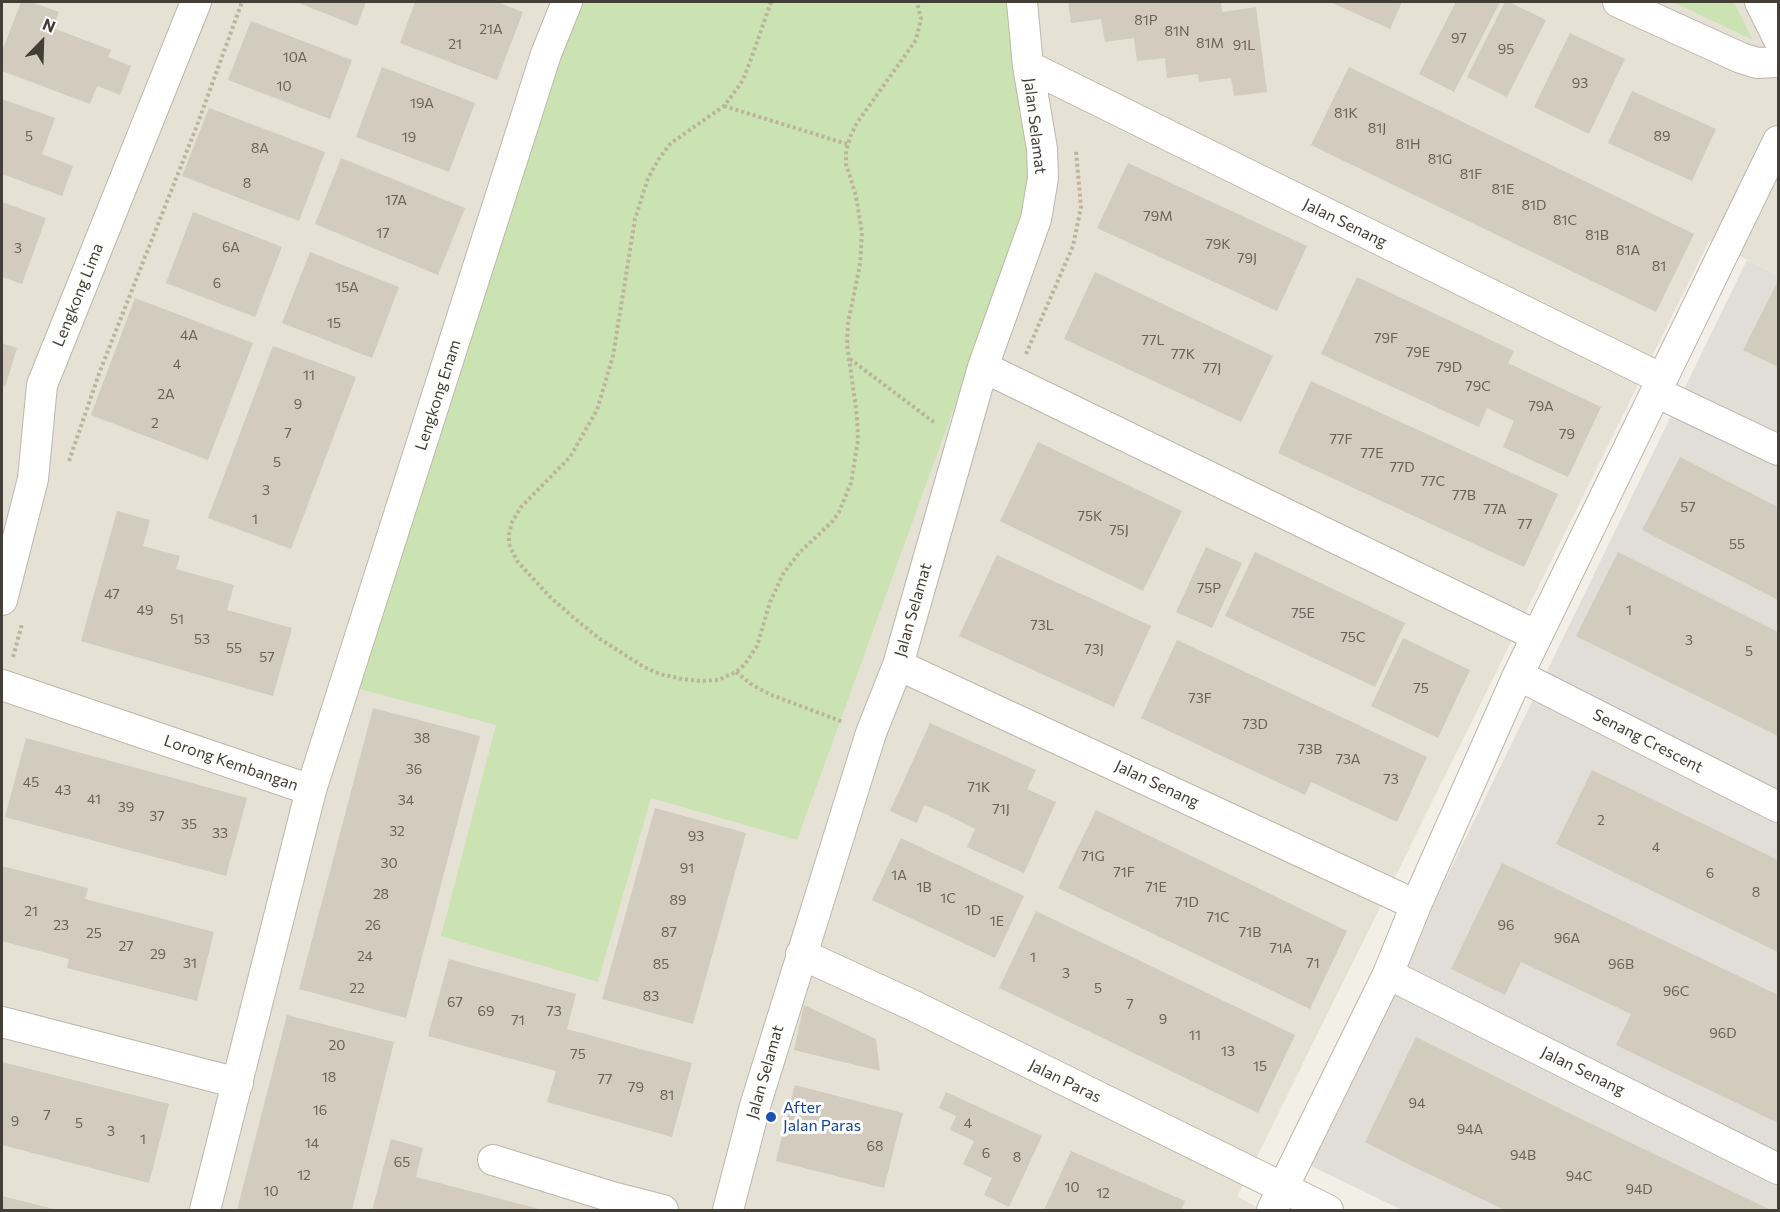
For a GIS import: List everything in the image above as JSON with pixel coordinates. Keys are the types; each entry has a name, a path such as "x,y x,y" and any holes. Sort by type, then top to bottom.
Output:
{"street":[{"name":"Lengkong Lima","path":"2,600 33,479 42,385 196,2"},
{"name":"Lengkong Enam","path":"311,790 546,54 567,2"},
{"name":"Jalan Selamat","path":"728,1210 755,1106 801,954 871,733 898,665 983,367 1036,219 1043,178 1042,149 1028,66 1022,2"},
{"path":"1618,2 1741,58 1757,63 1779,62"},
{"path":"1760,2 1779,38"},
{"name":"Jalan Senang","path":"1028,66 1659,386"},
{"path":"1277,1199 1388,974 1416,904 1518,675 1779,141"},
{"path":"983,367 1537,636"},
{"path":"1659,386 1779,450"},
{"name":"Jalan Senang","path":"898,665 1416,904"},
{"name":"Senang Crescent","path":"1518,675 1779,807"},
{"name":"Lorong Kembangan","path":"3,685 311,790 205,1210"},
{"name":"Jalan Paras","path":"801,954 912,1005 1277,1199 1328,1210"},
{"name":"Jalan Senang","path":"1388,974 1779,1169"},
{"path":"2,1022 238,1083"},
{"path":"493,1160 612,1197 663,1210"}],"path":[{"path":"67,467 99,371 196,128 242,2"},
{"path":"771,2 743,80 724,106 671,142 648,178 635,219 613,356 597,410 570,457 521,507 510,528 508,539 517,561 549,596 600,639 644,667 660,674 700,681 717,680 736,672 746,664 756,646 770,602 783,574 799,553 825,530 839,512 851,483 858,440 855,394 849,359 848,323 860,265 862,233 856,196 846,164 847,144 857,123 916,40 921,19 917,2"},
{"path":"724,106 847,144"},
{"path":"849,359 942,429"},
{"path":"3,685 23,620"},
{"path":"736,672 769,694 847,723"}],"shaded area":[{"path":"2,2 1778,2 1778,275 1709,241 1237,1197 1263,1210 2,1210"},
{"path":"1747,260 1778,275 1778,1210 1402,1210 1307,1164"}],"green space":[{"path":"579,2 1008,2 1029,176 1025,212 797,840 651,798 598,982 441,936 496,725 348,686"},
{"path":"1673,2 1734,2 1753,40"}],"building":[{"path":"21,2 31,2 59,12 53,28 111,50 108,57 131,66 120,95 97,86 90,104 2,71 2,51"},
{"path":"296,2 366,2 357,26"},
{"path":"415,2 497,2 523,12 497,80 400,43"},
{"path":"1068,2 1221,2 1222,12 1256,7 1267,92 1234,96 1231,78 1199,82 1198,74 1167,78 1165,58 1137,61 1134,38 1105,42 1101,19 1071,23"},
{"path":"1330,2 1402,2 1390,29"},
{"path":"1456,2 1500,2 1454,92 1419,74"},
{"path":"1505,2 1546,20 1507,97 1467,77"},
{"path":"251,21 352,60 330,119 228,80"},
{"path":"1570,33 1625,59 1589,134 1534,107"},
{"path":"382,67 475,103 449,172 356,137"},
{"path":"1349,67 1694,234 1656,312 1311,145"},
{"path":"1632,91 1716,129 1692,181 1608,143"},
{"path":"2,99 55,118 42,154 73,166 62,196 2,174"},
{"path":"209,108 325,152 299,221 182,176"},
{"path":"341,158 465,208 438,275 315,224"},
{"path":"1128,163 1307,246 1277,311 1097,228"},
{"path":"2,202 46,218 22,284 2,277"},
{"path":"193,212 282,247 255,317 166,283"},
{"path":"310,252 399,287 372,358 282,323"},
{"path":"1095,272 1273,356 1241,422 1064,339"},
{"path":"1357,277 1514,351 1508,363 1601,407 1568,477 1503,447 1514,421 1487,408 1479,427 1321,354"},
{"path":"1778,284 1778,367 1743,350"},
{"path":"135,298 253,343 208,460 91,415"},
{"path":"2,343 17,348 5,387 2,385"},
{"path":"273,346 356,377 291,549 208,518"},
{"path":"1311,381 1558,494 1524,567 1278,453"},
{"path":"1038,442 1182,511 1143,591 1000,521"},
{"path":"1680,457 1778,507 1778,600 1642,530"},
{"path":"117,511 150,520 143,546 180,556 176,569 234,585 227,610 292,628 273,696 81,641"},
{"path":"1206,547 1242,563 1212,628 1176,612"},
{"path":"1255,552 1405,623 1375,687 1225,616"},
{"path":"1618,552 1778,632 1778,736 1576,636"},
{"path":"997,555 1151,626 1114,707 959,636"},
{"path":"1403,638 1470,670 1438,738 1371,706"},
{"path":"1177,640 1427,757 1397,822 1311,782 1305,795 1141,718"},
{"path":"373,708 480,736 406,1018 299,989"},
{"path":"930,723 1036,770 1027,789 1056,802 1024,873 967,847 975,829 950,816 924,805 917,823 890,811"},
{"path":"26,738 247,798 226,876 5,817"},
{"path":"1592,770 1778,860 1778,952 1556,844"},
{"path":"655,808 746,833 693,1024 602,999"},
{"path":"1096,810 1347,931 1310,1009 1058,888"},
{"path":"901,838 1024,896 995,958 872,900"},
{"path":"1502,863 1778,995 1778,1123 1616,1045 1631,1014 1521,962 1505,995 1451,969"},
{"path":"2,866 88,888 85,899 214,932 197,1001 67,968 69,959 2,941"},
{"path":"1036,911 1295,1035 1258,1113 999,988"},
{"path":"449,959 576,994 567,1029 692,1063 672,1137 547,1102 556,1071 428,1036"},
{"path":"804,1005 876,1039 880,1071 794,1050"},
{"path":"287,1015 394,1042 352,1210 237,1210"},
{"path":"1416,1037 1771,1210 1505,1210 1418,1169 1365,1142"},
{"path":"2,1062 169,1104 149,1183 2,1145"},
{"path":"795,1085 903,1113 884,1188 776,1161"},
{"path":"946,1092 1042,1136 1009,1207 984,1195 992,1178 963,1164 974,1141 950,1130 956,1116 939,1108"},
{"path":"391,1139 423,1148 416,1177 543,1210 372,1210"},
{"path":"1071,1151 1185,1201 1181,1210 1044,1210"},
{"path":"2,1196 58,1210 2,1210"}],"place":[{"name":"After Jalan Paras","path":"771,1117"}]}
